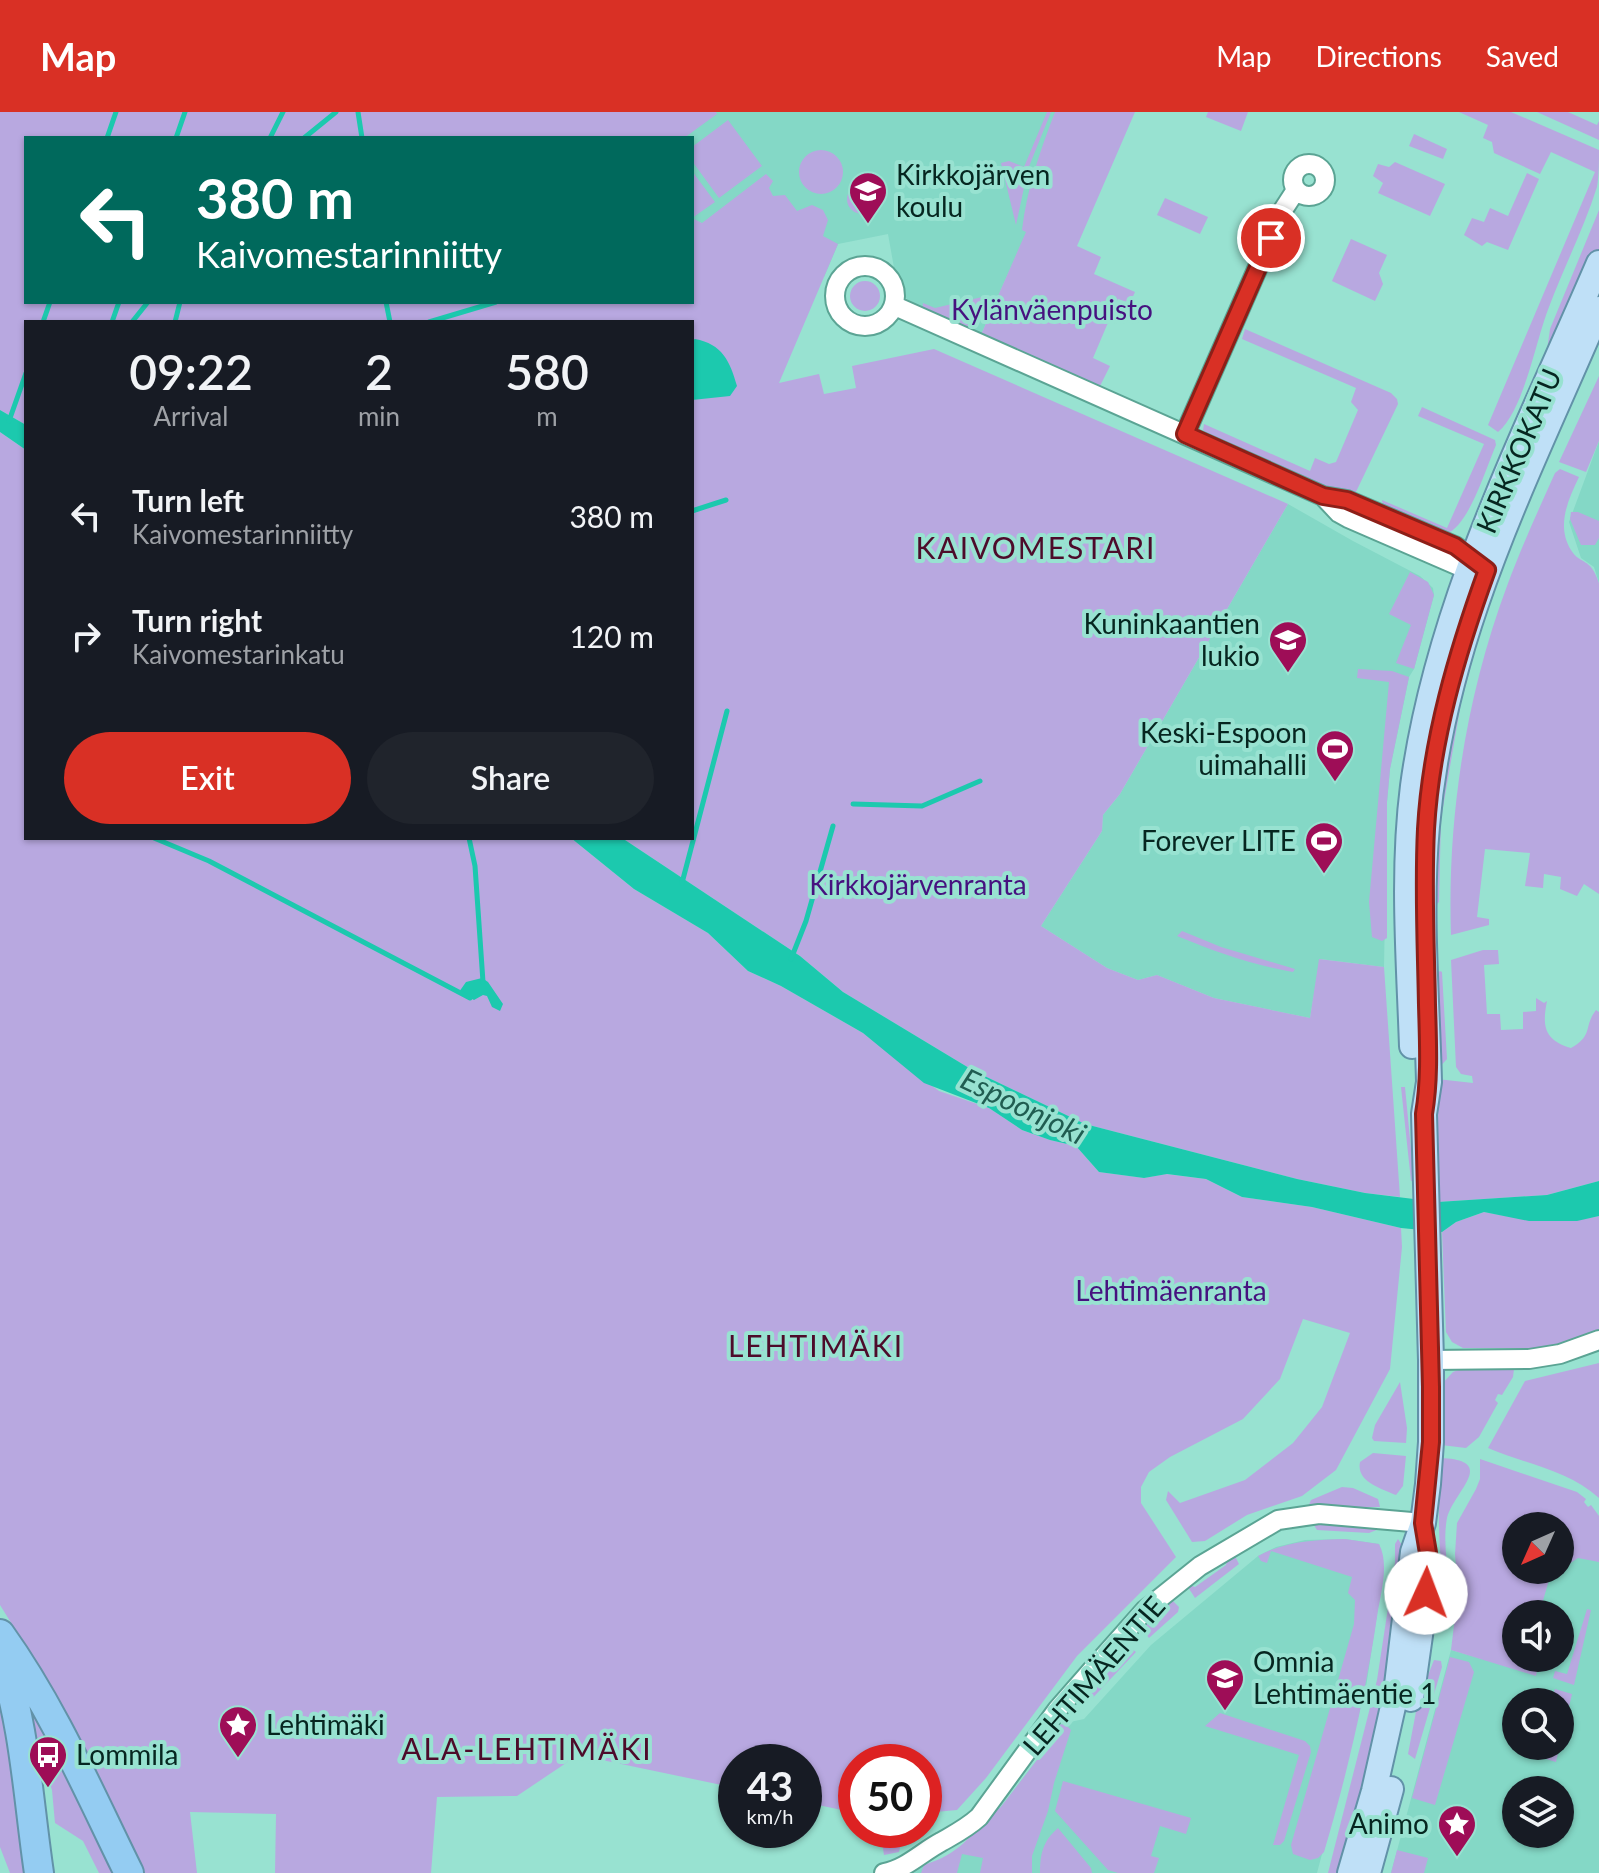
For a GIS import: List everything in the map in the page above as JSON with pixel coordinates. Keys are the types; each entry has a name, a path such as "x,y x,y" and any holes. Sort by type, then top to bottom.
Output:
{"highway":[{"path":"0,1634 30,1676 58,1727 129,1873"},
{"path":"0,1652 20,1723 39,1873"}],"main road":[{"name":"KIRKKOKATU","path":"1584,340 1599,263"},
{"name":"KIRKKOKATU","path":"1350,1873 1374,1791 1396,1693 1413,1552 1423,1523 1431,1442 1424,1114 1413,1076 1407,913 1409,825 1430,697 1442,647 1476,566 1599,309"},
{"name":"KIRKKOKATU","path":"1368,1873 1390,1795 1418,1655 1428,1553 1423,1523"}],"street":[{"path":"1185,434 1283,210 1296,190"},
{"path":"895,306 1323,496 1347,500 1455,546 1476,566"},
{"path":"1431,1360 1529,1359 1560,1354 1599,1340"},
{"name":"LEHTIMÄENTIE","path":"884,1873 907,1864 964,1830 979,1817 1057,1710 1099,1662 1145,1610 1200,1566 1278,1520 1319,1514 1423,1523"}],"shaded area":[{"name":"Kirkkojärven koulu","path":"556,112 1080,112 980,337 913,305 906,298 896,279 888,234 838,244 824,277 694,220 694,136 574,136"},
{"path":"1599,441 1599,583 1594,567 1581,558 1569,522"},
{"path":"1288,504 1420,576 1433,588 1434,595 1414,669 1409,677 1390,769 1384,967 1320,959 1310,1018 1214,998 1157,975 1138,980 1107,968 1041,926 1102,831 1103,815 1120,794"},
{"name":"Omnia Lehtimäentie 1","path":"1345,1539 1379,1544 1384,1568 1366,1687 1317,1873 898,1873 943,1859 959,1850 992,1809 1000,1808 1057,1734 1056,1725 1084,1719 1151,1645 1258,1556 1276,1547 1305,1540"},
{"path":"1574,1546 1599,1554 1599,1873 1391,1873 1451,1650 1482,1659 1502,1619 1502,1672 1574,1672 1574,1600 1511,1600 1519,1584 1574,1584"}],"green space":[{"name":"Kirkkojärvenranta","path":"0,112 716,112 687,136 24,136 24,304 694,304 694,219 702,223 766,174 773,181 769,188 773,196 785,195 797,211 812,205 823,210 828,220 823,236 838,244 779,383 819,374 824,394 856,388 852,366 934,349 1288,504 1120,794 1103,815 1102,831 1041,926 1107,968 1138,980 1157,975 1214,998 1310,1018 1319,959 1384,967 1400,1197 1297,1179 1085,1124 974,1071 843,992 800,956 625,840 694,840 694,320 24,320 24,424 0,410"},
{"path":"1047,112 1051,112 1028,169 1016,225 1001,163 1009,161 1024,167"},
{"name":"Kylänväenpuisto","path":"1055,112 1135,112 1077,246 1101,257 1094,274 1135,292 1130,303 1118,299 1093,358 1110,366 1099,388 980,337 1026,232 1022,230 1031,184"},
{"path":"1208,112 1248,112 1241,131 1206,117"},
{"path":"1459,112 1511,112 1599,150 1598,183 1592,202 1549,307 1522,392 1507,422 1498,432 1488,425 1595,172 1551,152 1540,174 1494,153 1492,142 1483,138 1488,125"},
{"path":"1537,112 1568,112 1597,125 1599,121 1599,140"},
{"path":"728,120 762,166 719,198 694,164 694,146"},
{"path":"1414,134 1447,149 1443,159 1409,146"},
{"path":"821,150 837,156 843,172 837,188 821,194 805,188 799,172 805,156"},
{"path":"1395,162 1445,184 1430,216 1378,193 1383,183 1373,176 1378,164 1389,167"},
{"path":"1527,173 1539,179 1508,250 1487,242 1482,246 1464,235 1472,218 1484,222 1490,208 1508,216"},
{"path":"694,174 715,202 694,217"},
{"path":"862,184 873,188 877,199 873,210 862,214 851,210 847,199 851,188"},
{"path":"1165,198 1208,217 1200,234 1157,215"},
{"path":"1599,210 1599,251 1553,361 1546,357 1550,329"},
{"path":"1351,239 1387,255 1379,273 1383,284 1375,301 1332,281"},
{"path":"865,281 871,282 879,290 879,302 871,310 865,311 859,310 851,302 850,296 851,290 859,282"},
{"path":"982,297 969,326 964,330 922,312 923,303 935,308"},
{"path":"1245,329 1391,393 1397,399 1398,404 1351,497 1211,437 1203,430 1204,424 1310,471 1315,458 1329,464 1336,462 1358,410 1351,402 1356,388 1242,339"},
{"path":"1599,376 1599,441 1586,472 1559,462"},
{"path":"1422,407 1495,440 1496,445 1469,508 1462,520 1446,534 1383,507 1382,500 1447,528 1484,444 1418,416"},
{"name":"Lehtimäenranta","path":"0,432 24,449 24,840 573,840 634,889 708,933 748,971 781,986 863,1033 939,1091 989,1108 1022,1130 1076,1146 1099,1172 1144,1178 1166,1174 1206,1179 1242,1197 1312,1207 1401,1228 1402,1247 1390,1369 1336,1470 1302,1496 1247,1515 1205,1541 1192,1542 1166,1500 1168,1491 1180,1503 1245,1480 1293,1443 1322,1407 1350,1333 1303,1319 1280,1379 1243,1419 1170,1457 1149,1472 1141,1487 1141,1503 1176,1557 1077,1656 986,1778 957,1810 942,1811 942,1744 838,1744 838,1809 822,1806 822,1744 718,1744 718,1784 578,1755 517,1796 437,1797 431,1873 275,1873 276,1814 190,1812 197,1873 138,1873 61,1703 0,1605"},
{"path":"1560,469 1579,477 1565,513 1567,541 1575,555 1589,565 1599,583 1599,894 1584,884 1577,896 1560,889 1561,877 1544,874 1543,888 1525,886 1530,853 1485,849 1477,917 1489,919 1489,925 1451,935 1456,802 1480,670 1507,586 1555,473"},
{"path":"1571,512 1599,521 1599,538 1595,545 1581,545 1570,519"},
{"path":"1410,572 1428,582 1434,595 1414,669 1396,663 1411,625 1389,614"},
{"path":"1482,618 1461,703 1441,819 1439,902 1434,907 1432,818 1451,700"},
{"path":"1358,669 1392,671 1409,677 1390,769 1387,802 1387,938 1382,941 1372,937 1369,902 1389,682 1357,678"},
{"path":"1182,931 1221,947 1295,969 1293,972 1234,957 1177,936"},
{"path":"1483,950 1498,950 1499,964 1484,965 1487,1014 1500,1014 1501,1030 1523,1029 1523,1012 1536,1011 1536,998 1544,1003 1547,1001 1545,1025 1550,1036 1571,1048 1583,1039 1592,1016 1596,1010 1599,1012 1599,1181 1547,1195 1438,1202 1437,1079 1473,1083 1472,1076 1461,1074 1456,1067 1451,960"},
{"path":"1440,971 1447,1059 1437,1070 1434,975"},
{"path":"1401,1087 1405,1087 1414,1181 1411,1181"},
{"path":"1484,1212 1542,1220 1599,1216 1599,1334 1548,1348 1463,1348 1452,1342 1446,1332 1442,1232 1456,1222"},
{"path":"1599,1363 1599,1498 1560,1474 1488,1448 1525,1381"},
{"path":"1461,1369 1514,1369 1513,1377 1502,1395 1498,1394 1495,1400 1498,1403 1479,1437 1466,1448 1441,1445 1441,1385 1453,1372"},
{"path":"1400,1382 1407,1428 1406,1443 1374,1441 1375,1425"},
{"path":"1373,1453 1406,1456 1403,1486 1396,1495 1362,1475 1360,1462"},
{"path":"1440,1458 1458,1460 1467,1464 1470,1471 1447,1518 1445,1542 1449,1583 1443,1582 1440,1551"},
{"path":"1480,1459 1577,1492 1599,1516 1599,1562 1578,1558 1574,1561 1574,1512 1502,1512 1502,1584 1548,1584 1543,1600 1502,1600 1502,1666 1451,1650 1458,1592 1455,1554 1457,1523 1480,1479"},
{"path":"1342,1487 1353,1488 1378,1499 1380,1507 1308,1507 1311,1500"},
{"path":"1312,1522 1379,1529 1369,1533 1317,1530"},
{"path":"1345,1539 1379,1544 1384,1561 1383,1580 1361,1706 1340,1794 1324,1852 1310,1860 1293,1854 1291,1845 1354,1624 1355,1600 1348,1593 1352,1577 1271,1551 1267,1563 1258,1556 1289,1544"},
{"path":"1398,1539 1405,1550 1391,1689 1344,1873 1328,1873 1377,1680"},
{"path":"1233,1552 1239,1564 1195,1598 1186,1584 1195,1587 1226,1565 1228,1555"},
{"path":"1170,1598 1179,1607 1178,1612 1149,1638 1139,1625"},
{"path":"1587,1609 1591,1610 1574,1685 1553,1678 1555,1672 1574,1672 1574,1651"},
{"path":"1123,1642 1136,1652 1086,1705 1078,1695 1087,1694 1119,1656 1119,1646"},
{"path":"1450,1657 1469,1662 1474,1672 1435,1805 1412,1798"},
{"path":"1434,1660 1441,1661 1442,1667 1415,1759 1408,1754 1418,1701"},
{"path":"0,1686 29,1873 10,1873 0,1847"},
{"path":"26,1700 31,1700 115,1873 99,1873 83,1841 55,1823 52,1790 32,1734"},
{"path":"1220,1713 1305,1741 1310,1746 1311,1752 1284,1841 1280,1845 1273,1845 1299,1755 1205,1726"},
{"path":"1065,1724 1071,1730 1032,1856 1032,1873 980,1873 983,1858 962,1854 957,1873 921,1873 924,1865 946,1856 963,1843 992,1809 1000,1808 1057,1734 1056,1725"},
{"path":"1063,1781 1191,1818 1186,1834 1160,1826 1151,1856 1159,1858 1154,1873 1108,1870 1055,1811"},
{"path":"1058,1828 1092,1873 1040,1873 1043,1848"},
{"path":"883,1848 900,1848 899,1852 884,1855"},
{"path":"1397,1850 1428,1858 1424,1873 1391,1873"}],"water":[{"path":"694,339 712,345 728,361 737,386 730,396 694,400"},
{"path":"0,410 24,424 24,449 0,432"},
{"name":"Espoonjoki","path":"573,840 625,840 800,956 843,992 974,1071 1085,1124 1297,1179 1365,1193 1438,1202 1547,1195 1599,1181 1599,1216 1577,1221 1529,1221 1484,1212 1456,1222 1442,1232 1401,1228 1312,1207 1242,1197 1206,1179 1167,1174 1144,1178 1099,1172 1076,1146 1022,1130 989,1108 924,1083 863,1033 781,986 748,971 708,933 634,889"},
{"path":"482,978 503,1004 500,1011 492,1007 487,996 474,1000 459,992 466,982"}],"waterway":[{"path":"108,136 116,112"},
{"path":"177,136 185,112"},
{"path":"271,136 283,112"},
{"path":"306,136 336,112"},
{"path":"358,112 362,136"},
{"path":"44,320 49,304"},
{"path":"113,320 118,304"},
{"path":"134,320 146,304"},
{"path":"176,320 180,304"},
{"path":"386,304 390,320"},
{"path":"436,320 489,304"},
{"path":"9,421 24,379"},
{"path":"694,510 726,500"},
{"path":"694,837 727,711"},
{"path":"853,804 922,806 980,781"},
{"path":"791,959 806,921 833,826"},
{"path":"159,840 209,861 470,998"},
{"path":"469,840 475,866 483,982"},
{"path":"682,883 693,840"}],"place":[{"name":"Kirkkojärven koulu","path":"868,225"},
{"name":"Kuninkaantien lukio","path":"1288,674"},
{"name":"Keski-Espoon uimahalli","path":"1335,783"},
{"name":"Forever LITE","path":"1324,875"},
{"name":"Omnia Lehtimäentie 1","path":"1225,1712"},
{"name":"Lehtimäki","path":"238,1759"},
{"name":"Lommila","path":"48,1789"},
{"name":"Animo","path":"1457,1858"}],"district":[{"name":"KAIVOMESTARI","path":"1036,549"},
{"name":"LEHTIMÄKI","path":"816,1347"},
{"name":"ALA-LEHTIMÄKI","path":"527,1750"}],"route":[{"path":"1271,238 1185,434 1323,496 1347,500 1455,546 1487,570 1458,652 1446,701 1426,827 1429,1082 1424,1114 1431,1442 1423,1523 1428,1553 1426,1593"}]}
